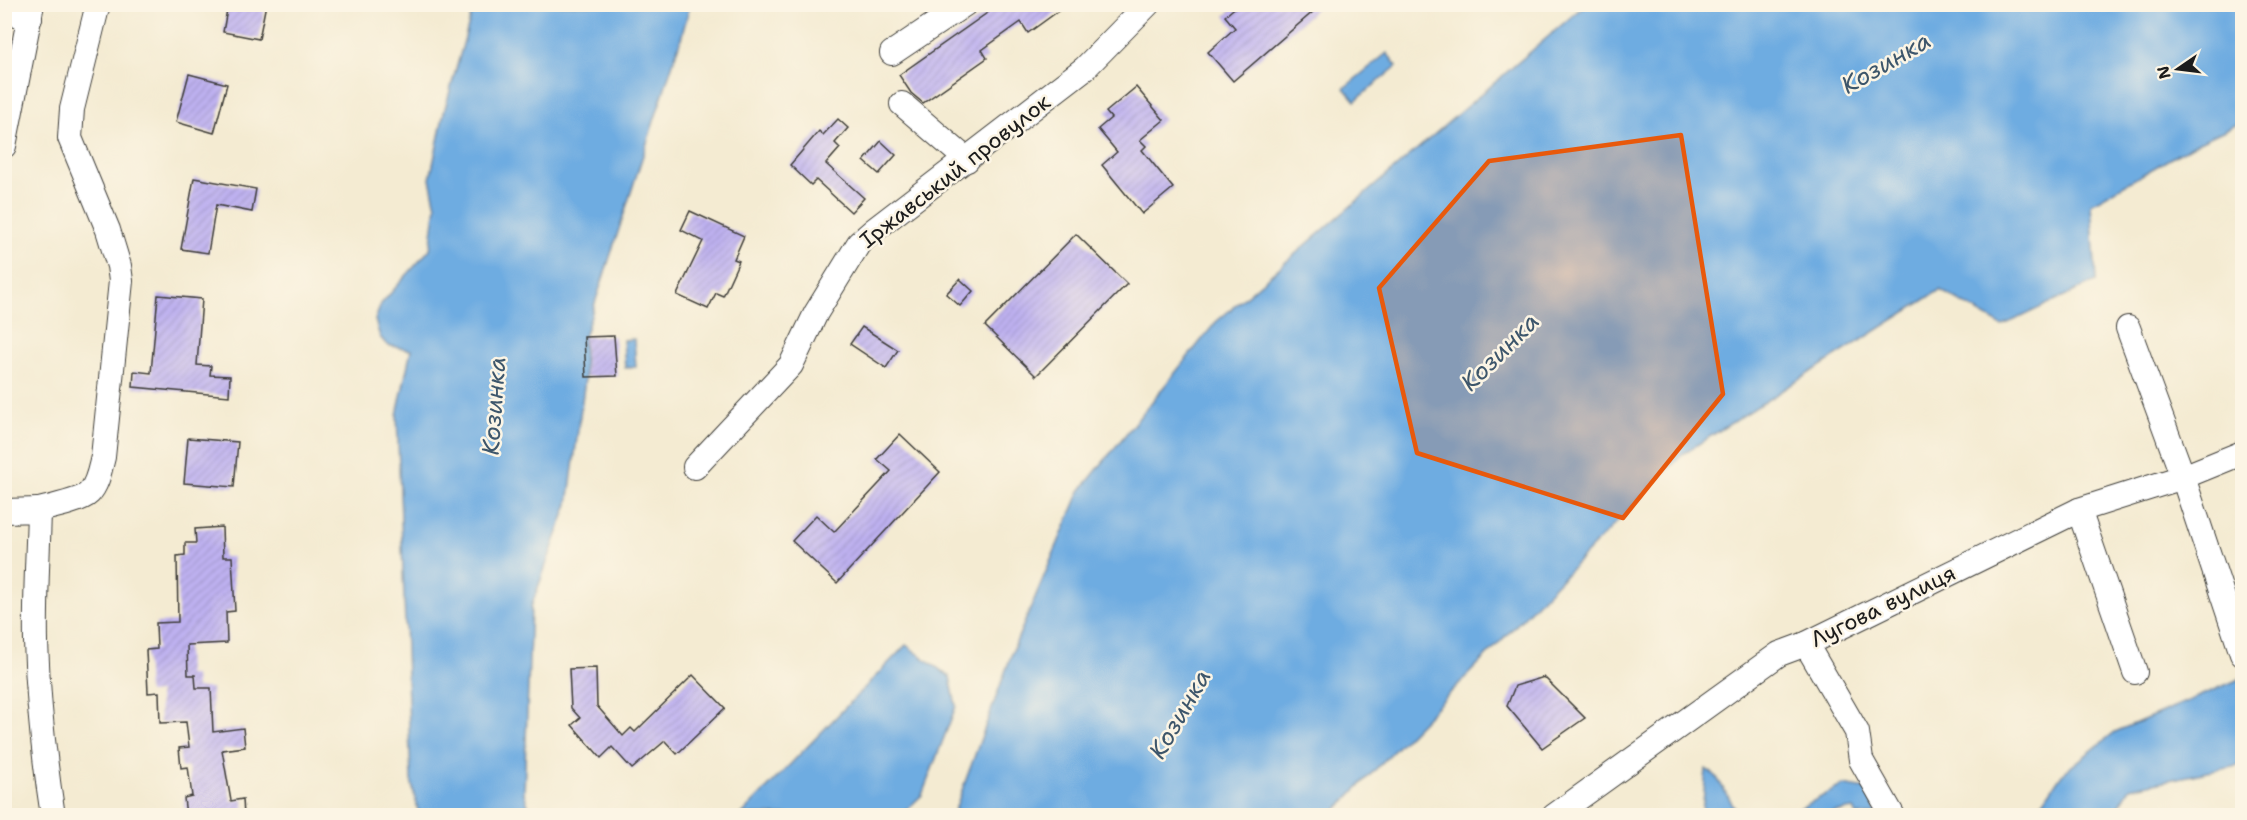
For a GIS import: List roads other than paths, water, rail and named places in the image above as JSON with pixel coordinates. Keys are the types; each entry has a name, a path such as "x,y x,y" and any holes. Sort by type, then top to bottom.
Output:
{"street":[{"path":"4,510 39,510 58,506 88,494 97,480 103,457 121,281 108,230 70,138 72,109 98,4"},
{"path":"892,53 965,4"},
{"name":"Іржавський провулок","path":"695,467 790,365 816,312 859,243 1085,68 1148,4"},
{"path":"4,11 31,11 4,146"},
{"path":"902,104 967,160"},
{"path":"2128,328 2183,477 2242,654"},
{"name":"Лугова вулиця","path":"1554,816 1779,654 1806,644 2079,510 2183,477 2242,453"},
{"path":"39,510 36,640 40,726 53,816"},
{"path":"2079,510 2135,672"},
{"path":"1806,644 1857,732 1861,760 1893,816"}],"water":[{"name":"Козинка","path":"1586,4 2242,5 2242,122 2199,142 2091,204 2096,281 2002,326 1940,290 1684,453 1331,815 953,815 1015,645 1080,491 1216,322"},
{"name":"Козинка","path":"474,5 690,5 583,340 585,379 568,504 531,607 524,793 531,815 419,815 411,780 397,415 411,350 387,345 380,337 375,320 381,304 430,249 436,206 430,179 444,112"},
{"path":"1387,53 1397,66 1355,101 1344,88"},
{"path":"634,339 636,367 625,368 623,340"},
{"path":"906,645 950,677 956,706 922,795 901,815 741,815"},
{"path":"2242,678 2242,765 2130,788 2114,815 2034,815 2062,774 2115,732"},
{"path":"1706,769 1716,776 1739,815 1702,815"},
{"path":"1843,785 1866,789 1877,815 1857,815 1854,809 1828,815 1792,816 1800,808"}]}
